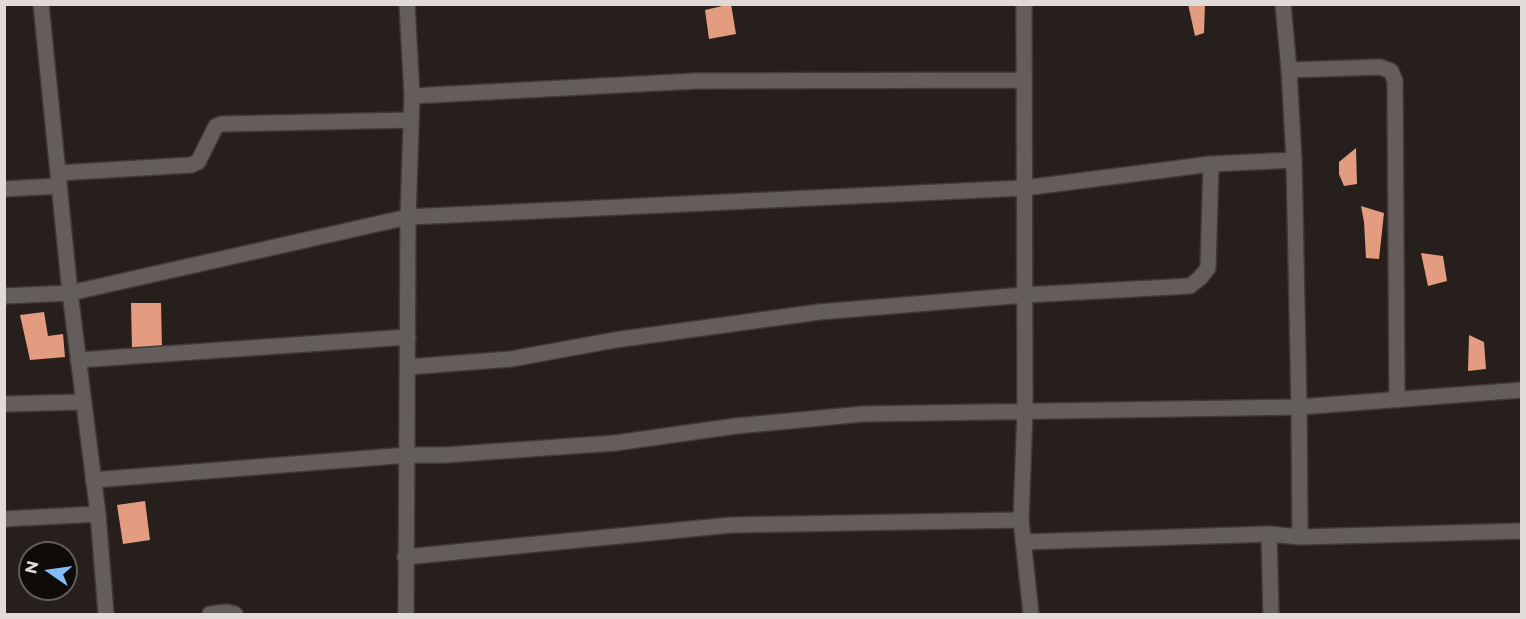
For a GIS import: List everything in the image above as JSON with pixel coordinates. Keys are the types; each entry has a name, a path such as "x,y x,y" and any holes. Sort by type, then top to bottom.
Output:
{"street":[{"path":"41,4 70,293 98,514 106,615"},
{"path":"406,615 408,217 412,96 407,4"},
{"path":"1024,4 1025,411 1021,520 1030,615"},
{"path":"1282,4 1289,70 1294,160 1300,537"},
{"path":"1289,70 1380,67 1391,71 1395,81 1397,400"},
{"path":"412,96 696,81 1024,80"},
{"path":"4,189 59,179 191,165 198,162 216,126 222,124 411,120"},
{"path":"4,296 70,293 408,217 1024,188 1211,164 1294,160"},
{"path":"408,367 511,359 615,340 819,312 1190,286 1208,268 1211,164"},
{"path":"78,360 408,337"},
{"path":"93,480 408,455 445,455 615,443 736,426 863,414 1299,407 1521,390"},
{"path":"4,404 83,402"},
{"path":"4,519 98,514"},
{"path":"405,557 730,525 1021,520"},
{"path":"1023,542 1269,534 1300,537 1521,531"},
{"path":"1269,534 1271,615"},
{"path":"210,615 227,612 235,615"}],"building":[{"path":"731,4 736,34 709,39 705,10"},
{"path":"1188,4 1205,4 1204,33 1195,36"},
{"path":"1356,148 1357,184 1344,186 1339,174 1339,162"},
{"path":"1361,206 1384,213 1379,259 1366,258"},
{"path":"1421,253 1443,256 1447,281 1428,286"},
{"path":"131,303 161,303 162,349 132,350"},
{"path":"44,312 48,336 63,334 65,357 30,360 20,315"},
{"path":"1469,335 1484,342 1486,369 1468,371"},
{"path":"145,501 150,540 123,544 117,505"}]}
